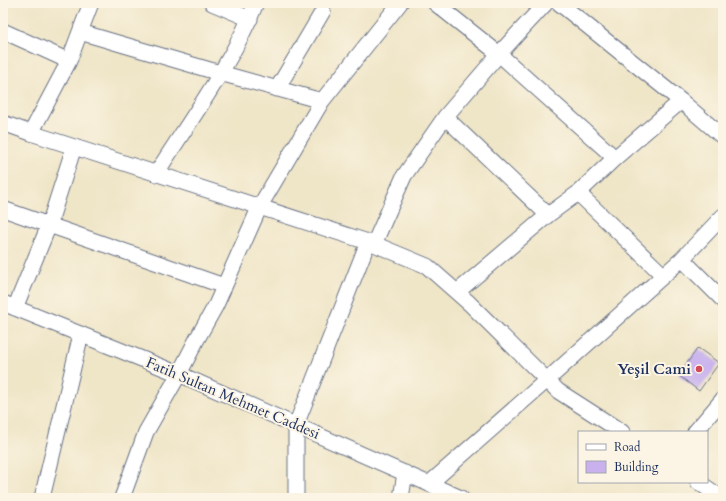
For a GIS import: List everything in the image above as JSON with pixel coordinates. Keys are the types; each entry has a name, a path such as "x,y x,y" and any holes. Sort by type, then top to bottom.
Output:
{"street":[{"path":"31,133 69,61 91,3"},
{"path":"212,3 250,19"},
{"path":"156,174 220,73 250,19 256,3"},
{"path":"122,498 146,432 216,305 260,206 322,101 400,3"},
{"path":"435,3 499,54 615,158"},
{"path":"296,498 296,426 371,243 404,176 445,117 499,54 546,3"},
{"path":"559,3 682,101 723,137"},
{"path":"277,89 323,11"},
{"path":"3,31 69,61"},
{"path":"80,32 322,101"},
{"path":"456,292 548,215 578,194 615,158 682,101"},
{"path":"445,117 548,215"},
{"path":"3,123 371,243 427,266 469,303 558,391 620,431"},
{"path":"9,306 49,225 74,147"},
{"path":"578,194 663,275"},
{"path":"3,209 224,286"},
{"path":"429,484 682,258 723,216"},
{"path":"682,258 723,300"},
{"name":"Fatih Sultan Mehmet Caddesi","path":"9,306 179,374 461,498"},
{"path":"42,498 81,334"},
{"path":"696,431 723,398"},
{"path":"401,498 405,473"},
{"path":"700,483 722,498"}],"building":[{"name":"Yeşil Cami","path":"698,348 719,363 699,391 678,375"}],"place":[{"name":"Yeşil Cami","path":"699,369"}]}
